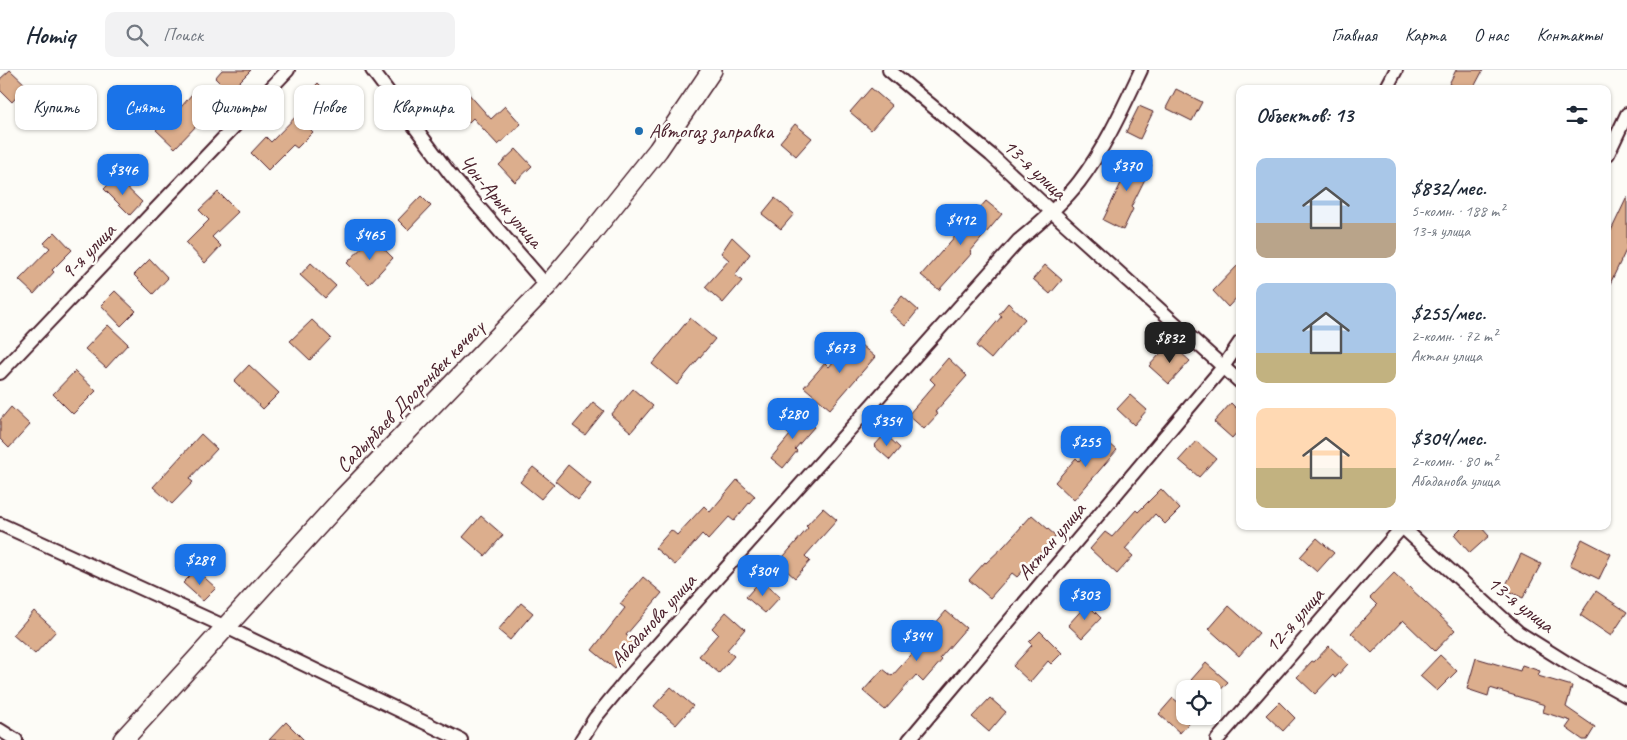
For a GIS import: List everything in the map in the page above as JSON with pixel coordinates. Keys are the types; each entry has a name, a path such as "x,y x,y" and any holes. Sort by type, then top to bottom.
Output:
{"main road":[{"name":"Садырбаев Дооронбек көчөсү","path":"123,740 344,497 547,286 658,150 712,70"}],"street":[{"name":"9-я улица","path":"0,373 288,70"},
{"name":"Чон-Арык улица","path":"372,70 450,174 547,286"},
{"name":"13-я улица","path":"889,70 991,155 1236,378"},
{"name":"Абаданова улица","path":"580,740 595,718 628,678 1018,241 1052,212 1080,182 1109,136 1141,70"},
{"path":"1388,85 1396,70"},
{"path":"1611,148 1627,114"},
{"name":"Актан улица","path":"909,740 1223,367 1236,348"},
{"path":"0,524 226,627 461,740"},
{"name":"12-я улица","path":"1217,740 1399,530"},
{"name":"13-я улица","path":"1406,530 1518,632 1569,664 1627,696"},
{"path":"0,730 16,740"}],"building":[{"path":"10,70 26,85 15,85 15,99 12,102 0,90 0,79"},
{"path":"222,70 251,70 236,85 222,85 215,78"},
{"path":"1456,70 1483,70 1475,85 1449,84"},
{"path":"871,88 892,106 871,130 850,112"},
{"path":"1176,89 1202,102 1192,121 1166,108"},
{"path":"192,94 192,130 175,148 156,130 182,130 182,106"},
{"path":"471,96 491,119 505,106 521,124 498,145 473,118 471,120"},
{"path":"1139,106 1153,112 1140,139 1126,132"},
{"path":"294,118 294,130 311,130 313,132 297,148 293,145 268,170 251,153 266,137 271,142"},
{"path":"795,124 812,138 796,156 780,142"},
{"path":"516,149 532,166 515,182 499,165"},
{"path":"1132,155 1152,165 1131,207 1133,209 1123,230 1103,220 1123,179 1121,178"},
{"path":"116,177 142,202 130,215 104,189"},
{"path":"218,192 238,212 212,237 221,246 205,263 186,243 209,220 199,210"},
{"path":"421,196 431,206 408,230 398,220"},
{"path":"1627,197 1627,248 1611,282 1611,231"},
{"path":"775,198 794,214 781,229 762,214"},
{"path":"986,201 1002,214 970,252 972,253 939,290 921,275"},
{"path":"55,232 72,250 52,270 54,272 34,294 19,280 50,248 44,243"},
{"path":"372,237 393,258 369,284 347,263"},
{"path":"732,237 750,254 735,275 742,281 723,303 705,287 729,260 721,253"},
{"path":"150,259 168,278 153,294 134,275"},
{"path":"311,263 336,286 325,298 300,275"},
{"path":"1045,265 1062,280 1050,294 1033,279"},
{"path":"1236,267 1236,298 1228,307 1213,291"},
{"path":"115,291 136,311 121,326 101,305"},
{"path":"902,296 918,310 905,326 889,312"},
{"path":"1008,303 1025,319 991,359 976,346 1002,316 999,314"},
{"path":"690,318 715,339 677,385 652,364"},
{"path":"312,320 331,338 310,360 290,341"},
{"path":"108,325 128,344 106,368 85,349"},
{"path":"853,338 875,357 830,409 804,387 825,363 829,367"},
{"path":"1170,343 1190,361 1169,384 1149,366"},
{"path":"948,358 967,376 935,412 938,414 924,429 908,415 935,384 930,379"},
{"path":"249,365 279,393 263,409 234,381"},
{"path":"75,371 96,391 73,414 53,394"},
{"path":"633,389 653,406 631,432 611,415"},
{"path":"1130,395 1147,410 1134,425 1117,409"},
{"path":"593,402 604,411 585,435 573,426"},
{"path":"1231,403 1236,408 1236,434 1232,438 1214,422"},
{"path":"11,407 30,425 9,448 0,439 0,420"},
{"path":"799,414 814,427 795,449 797,451 783,468 771,458 790,435 785,431"},
{"path":"201,434 217,449 189,479 193,482 172,504 153,487"},
{"path":"885,434 900,448 890,460 874,446"},
{"path":"1101,436 1117,450 1074,500 1055,482 1076,458 1079,461"},
{"path":"1196,441 1216,458 1199,477 1179,460"},
{"path":"568,465 591,484 578,500 555,481"},
{"path":"533,467 554,484 541,499 520,482"},
{"path":"737,480 755,496 734,521 729,517 708,540 702,534 675,565 655,548 671,530 677,535 704,506 710,512"},
{"path":"1161,489 1180,509 1165,524 1155,514 1125,549 1133,556 1117,574 1090,549 1105,532 1112,537 1136,510 1138,512"},
{"path":"823,508 837,520 805,556 810,561 795,578 778,563 808,528 806,526"},
{"path":"1032,515 1056,536 1017,577 1012,573 990,598 969,580"},
{"path":"481,516 503,535 485,556 463,537"},
{"path":"1459,530 1484,530 1489,536 1470,553 1454,535"},
{"path":"1317,538 1334,553 1317,572 1300,557"},
{"path":"1582,539 1611,554 1599,579 1570,565"},
{"path":"1521,554 1541,564 1523,598 1504,589"},
{"path":"196,570 216,588 203,601 183,583"},
{"path":"1394,573 1455,630 1435,651 1403,620 1372,653 1351,633 1377,605 1370,598"},
{"path":"643,577 662,593 626,635 636,643 615,669 592,650 625,608 620,604"},
{"path":"761,580 780,597 765,613 746,597"},
{"path":"1596,591 1627,612 1611,636 1580,615"},
{"path":"521,603 533,613 510,640 498,630"},
{"path":"1087,604 1101,618 1082,638 1068,625"},
{"path":"1229,606 1259,633 1239,656 1209,629"},
{"path":"34,611 56,631 35,654 13,635"},
{"path":"946,611 966,628 940,658 942,660 923,682 916,675 885,710 863,691 883,669 892,676 930,634 928,632"},
{"path":"726,612 745,629 727,650 734,656 719,673 699,656 718,634 712,628"},
{"path":"1040,631 1062,653 1051,664 1048,661 1030,682 1013,666 1032,645 1029,642"},
{"path":"1329,646 1348,664 1335,678 1333,675 1315,694 1297,677"},
{"path":"1440,655 1457,671 1437,691 1420,676"},
{"path":"1476,658 1520,671 1522,665 1540,671 1538,676 1572,686 1566,707 1595,727 1587,740 1583,740 1566,728 1571,721 1543,712 1545,705 1490,688 1488,696 1467,689"},
{"path":"1206,663 1228,682 1221,689 1221,680 1191,680"},
{"path":"671,687 693,706 676,725 654,706"},
{"path":"990,698 1006,712 989,732 972,717"},
{"path":"1173,698 1176,700 1176,725 1187,725 1180,733 1159,714"},
{"path":"1279,702 1295,718 1283,731 1266,715"},
{"path":"286,722 304,740 269,740"}],"place":[{"name":"Автогаз заправка","path":"639,131"}]}
